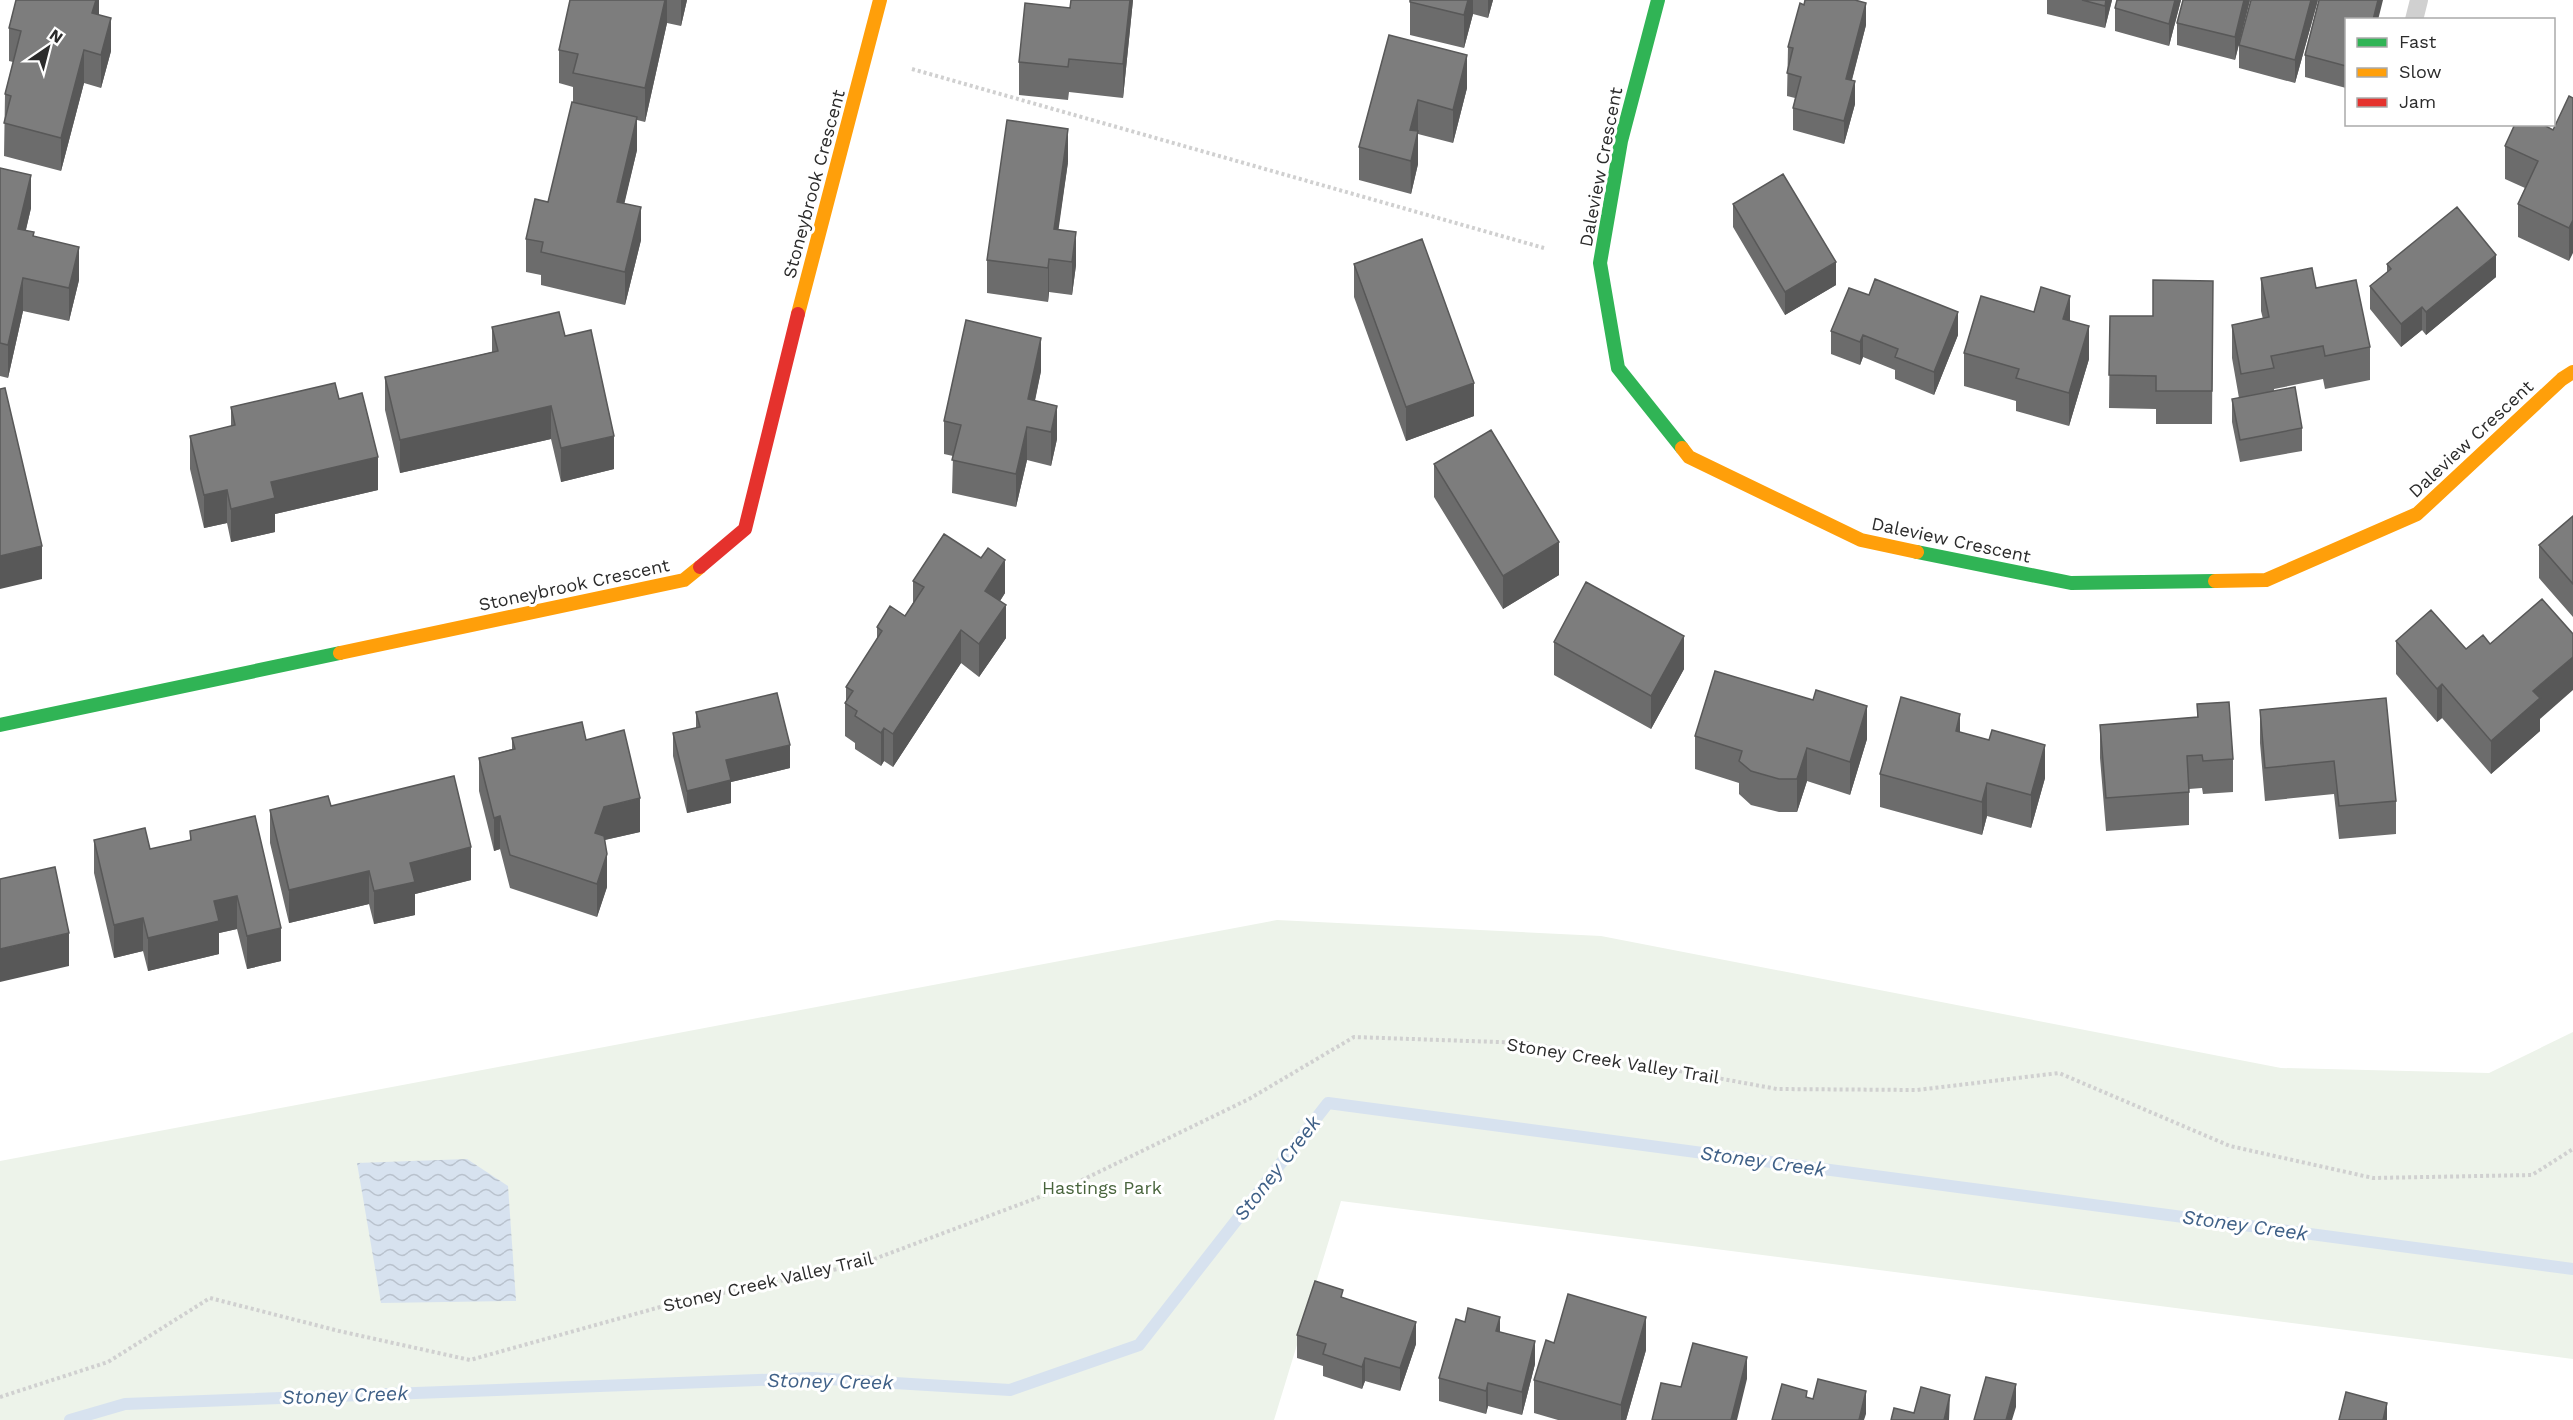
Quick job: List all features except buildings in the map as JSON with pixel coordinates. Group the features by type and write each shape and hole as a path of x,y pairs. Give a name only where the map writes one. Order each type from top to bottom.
{"street":[{"name":"Stoneybrook Crescent","path":"0,725 684,580 746,529 765,442 880,0"},
{"name":"Daleview Crescent","path":"1658,0 1621,141 1600,263 1617,368 1689,457 1860,540 2071,583 2266,580 2417,514 2562,379 2573,372"}],"lane":[{"path":"2414,18 2419,0"}],"path":[{"path":"912,69 1544,248"},
{"name":"Stoney Creek Valley Trail","path":"0,1397 108,1362 210,1298 470,1360 671,1304 861,1264 1074,1184 1248,1099 1354,1037 1527,1043 1777,1089 1917,1090 2059,1073 2230,1146 2373,1178 2532,1175 2573,1149"}],"green space":[{"name":"Hastings Park","path":"1277,920 1601,936 2281,1068 2489,1073 2573,1032 2573,1359 1341,1201 1274,1420 0,1420 0,1161"}],"water":[{"path":"467,1159 508,1186 516,1301 381,1303 357,1163"}],"waterway":[{"name":"Stoney Creek","path":"70,1420 125,1404 812,1378 1010,1390 1139,1345 1328,1103 2573,1269"}],"traffic: fast":[{"path":"1658,0 1621,141 1600,263 1618,368 1682,448"},
{"path":"1917,552 2071,583 2215,581"},
{"path":"0,725 340,653"}],"traffic: slow":[{"path":"798,314 880,0"},
{"path":"2215,581 2266,580 2417,514 2562,379 2573,372"},
{"path":"1682,448 1689,457 1861,540 1917,552"},
{"path":"340,653 684,580 700,567"}],"traffic: jam":[{"path":"700,567 745,529 798,314"}]}
